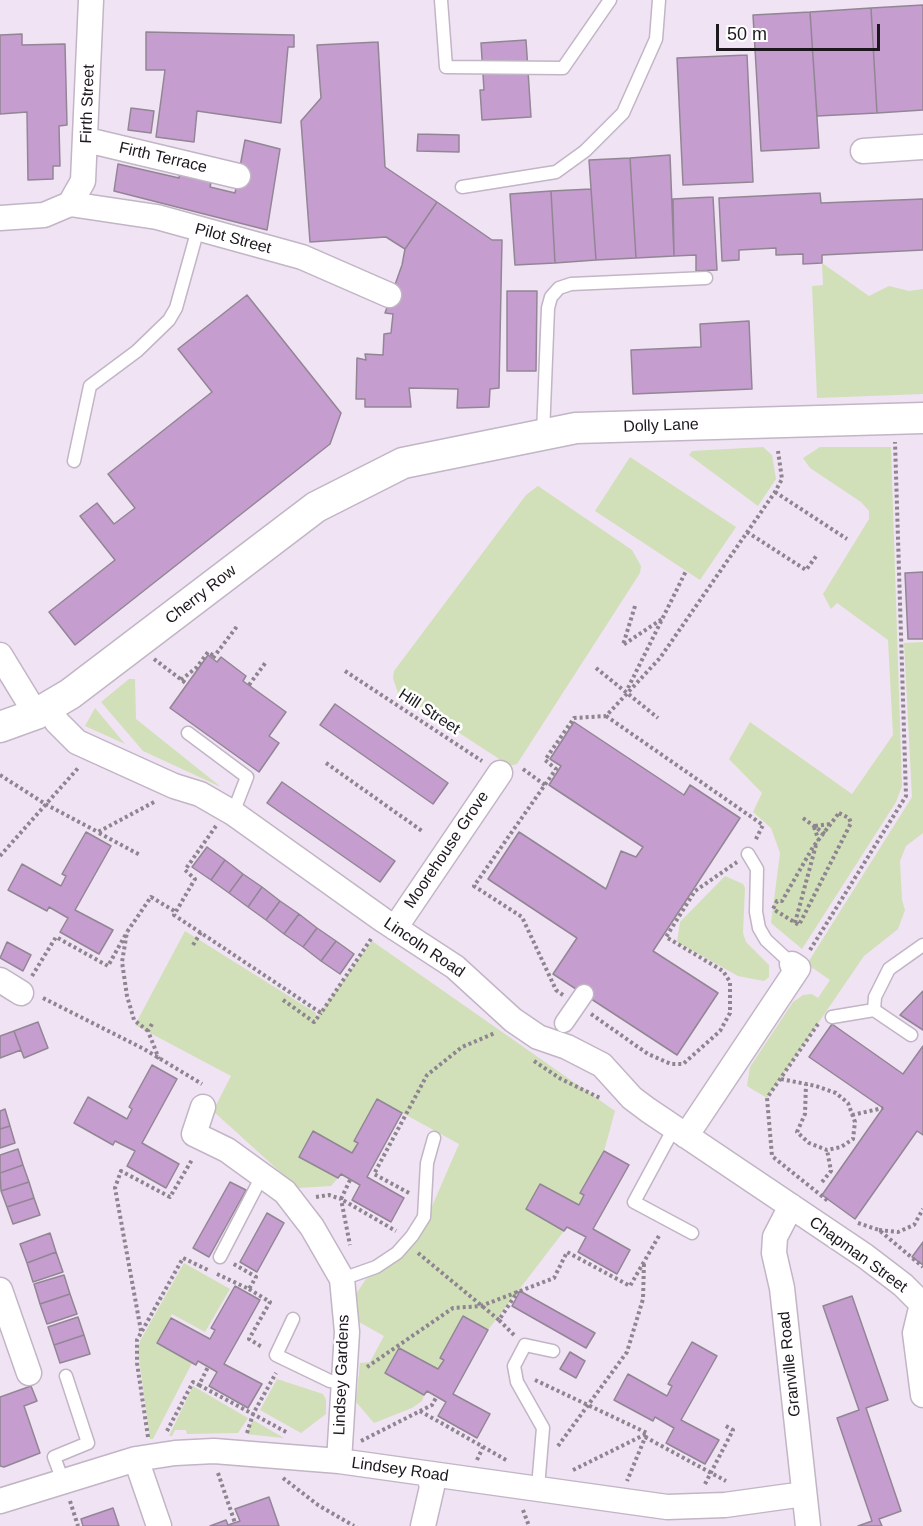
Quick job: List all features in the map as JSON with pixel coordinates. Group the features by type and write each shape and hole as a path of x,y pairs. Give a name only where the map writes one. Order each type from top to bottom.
{"street":[{"name":"Firth Street","path":"70,204 83,182 87,140 91,0"},
{"name":"Firth Terrace","path":"87,140 238,176"},
{"path":"863,151 923,147"},
{"path":"0,218 44,215 70,204"},
{"name":"Pilot Street","path":"70,204 157,217 302,257 389,295"},
{"name":"Dolly Lane","path":"403,463 576,428 923,418"},
{"name":"Cherry Row","path":"0,727 42,711 106,669 315,507 403,463"},
{"name":"Lincoln Road","path":"0,654 42,711 77,742 174,786 200,794 226,818 385,930 455,968 513,1020 538,1037 567,1047 602,1065 632,1098 791,1206"},
{"name":"Moorehouse Grove","path":"385,930 512,771"},
{"path":"680,1132 798,964"},
{"path":"564,1023 581,999"},
{"path":"204,1096 194,1134 204,1138"},
{"name":"Lindsey Gardens","path":"204,1138 227,1150 285,1192 325,1246 342,1279 347,1332 346,1383 340,1457"},
{"name":"Chapman Street","path":"791,1206 903,1285 922,1305"},
{"name":"Granville Road","path":"791,1206 775,1237 774,1253 782,1288 808,1526"},
{"path":"0,1290 29,1373"},
{"path":"922,1305 915,1333 923,1395"},
{"path":"142,1451 159,1526"},
{"name":"Lindsey Road","path":"0,1501 63,1481 142,1451 214,1451 340,1457 429,1475 538,1479 619,1499 667,1507 695,1507 804,1494"},
{"path":"423,1526 432,1487 429,1475"}],"lane":[{"path":"441,0 446,68 563,68 610,0"},
{"path":"462,187 556,172 585,151 623,113 657,39 659,0"},
{"path":"74,461 90,386 137,351 170,320 176,308 198,229"},
{"path":"543,435 548,308 551,297 559,288 571,284 706,278"},
{"path":"188,733 247,777 226,818"},
{"path":"748,854 757,869 756,912 759,928 766,940 798,964"},
{"path":"874,1010 875,997 889,969 923,945"},
{"path":"832,1017 874,1010 911,1035"},
{"path":"680,1132 634,1202 692,1233"},
{"path":"342,1279 376,1267 397,1253 424,1217 427,1163 434,1138"},
{"path":"220,1257 262,1176"},
{"path":"293,1319 280,1357 330,1381 346,1383"},
{"path":"538,1479 543,1428 517,1382 515,1370 525,1345 553,1351"},
{"path":"63,1481 54,1457 88,1443 66,1376"}],"path":[{"path":"798,964 906,796 895,441"},
{"path":"606,716 660,658 775,492 782,479 778,451"},
{"path":"775,492 847,539"},
{"path":"747,532 806,570 817,555"},
{"path":"626,692 687,571"},
{"path":"635,606 623,645 663,618"},
{"path":"181,680 197,667 208,652 214,657 238,625"},
{"path":"140,642 157,662 187,684"},
{"path":"249,685 266,662"},
{"path":"596,668 658,718"},
{"name":"Hill Street","path":"345,671 512,771 545,785"},
{"path":"723,873 695,891 666,937 723,971 730,982 730,1013 720,1031 683,1064 671,1065 648,1054 581,999 555,990 522,917 474,886 556,769 545,760 574,718 606,716 763,825"},
{"path":"0,856 82,763"},
{"path":"326,763 422,831"},
{"path":"0,775 47,805 140,855"},
{"path":"98,832 162,798"},
{"path":"839,813 852,820 799,925 773,909 777,901 782,902 830,824 839,813"},
{"path":"226,818 185,870 195,879 174,915 321,1013"},
{"path":"803,818 825,834"},
{"path":"814,826 830,824"},
{"path":"795,923 818,843 814,826"},
{"path":"7,988 56,937 108,966 150,897 176,912"},
{"path":"283,1000 314,1022 385,930"},
{"path":"128,932 122,962 127,996 134,1020 148,1032 159,1059"},
{"path":"193,945 201,932"},
{"path":"45,999 159,1059 204,1096"},
{"path":"832,1017 820,1022 767,1098 772,1156 837,1208"},
{"path":"148,1032 152,1024"},
{"path":"426,1202 374,1174 427,1075 462,1047 492,1036 499,1030 497,1027"},
{"path":"780,1079 806,1084 836,1093 848,1103 855,1122 853,1138 841,1147 827,1150 809,1143 797,1132 805,1114 806,1084"},
{"path":"852,1115 883,1108"},
{"path":"141,1331 115,1188 121,1171 170,1197 204,1138"},
{"path":"822,1182 831,1171 827,1150"},
{"path":"350,1180 340,1199 408,1241 525,1345"},
{"path":"853,1221 879,1230 898,1232 914,1225 923,1209"},
{"path":"346,1383 453,1308 481,1306 554,1278 567,1252 630,1286 668,1220"},
{"path":"846,1244 870,1236 879,1230"},
{"path":"879,1230 923,1267"},
{"path":"220,1257 256,1276 249,1289"},
{"path":"142,1451 137,1340 183,1258 249,1289 270,1302 249,1340 280,1357 253,1414 246,1438"},
{"path":"538,1479 627,1352 644,1299 644,1262"},
{"path":"499,1320 518,1291"},
{"path":"199,1385 208,1366"},
{"path":"515,1370 646,1435 760,1500"},
{"path":"162,1441 193,1382 295,1437"},
{"path":"340,1457 432,1405 437,1396"},
{"path":"420,1411 538,1479"},
{"path":"711,1473 733,1430 724,1425"},
{"path":"538,1479 646,1435"},
{"path":"619,1499 646,1435"},
{"path":"216,1467 235,1523"},
{"path":"278,1472 286,1483 354,1526"}],"green space":[{"path":"822,263 869,296 889,286 909,291 923,289 923,394 817,398 812,286 823,285"},
{"path":"763,447 772,455 776,479 758,506 689,455 692,451"},
{"path":"820,447 891,447 902,786 896,802 802,949 771,923 780,853 771,828 753,812 762,793 729,759 750,722 852,794 893,735 888,640 837,603 831,609 823,594 869,519 869,511 861,502 810,468 803,458"},
{"path":"630,457 736,527 700,580 595,511"},
{"path":"538,486 632,550 641,566 640,573 517,764 510,766 398,693 393,678 394,671 526,495"},
{"path":"923,642 923,833 906,846 900,861 902,900 905,910 898,929 864,956 767,1098 747,1086 750,1067 793,1002 803,995 812,994 818,998 830,980 807,964 912,797 904,643"},
{"path":"129,679 135,679 136,719 221,787 143,751 101,702"},
{"path":"95,708 125,744 85,726"},
{"path":"725,876 743,884 745,888 743,933 746,942 769,965 769,977 764,981 738,976 677,942 680,922"},
{"path":"185,931 316,1013 315,1020 372,941 615,1111 604,1151 579,1205 540,1184 526,1209 564,1231 488,1330 463,1316 438,1369 399,1348 385,1373 424,1395 422,1401 412,1408 374,1423 356,1402 360,1363 370,1362 384,1336 359,1322 356,1294 366,1279 394,1263 408,1250 423,1227 459,1144 377,1099 352,1153 314,1132 299,1157 338,1178 331,1186 298,1188 213,1111 231,1076 135,1025"},
{"path":"184,1263 230,1289 205,1332 172,1314 157,1344 192,1363 153,1439 150,1439 138,1351 140,1341"},
{"path":"277,1379 323,1394 326,1400 326,1414 301,1433 260,1410"},
{"path":"193,1386 248,1418 238,1433 187,1434 186,1430 175,1430 172,1436 169,1436"},
{"path":"253,1420 284,1438 246,1434"}],"building":[{"path":"923,5 923,110 877,113 871,8"},
{"path":"871,8 877,113 817,116 810,12"},
{"path":"810,12 819,148 761,151 753,15"},
{"path":"146,32 294,35 294,47 288,47 281,123 197,111 194,142 156,137 165,70 146,70"},
{"path":"22,34 22,45 65,44 67,125 59,126 60,166 53,166 53,179 28,180 27,112 0,114 0,35"},
{"path":"526,40 531,117 482,120 480,90 484,90 481,43"},
{"path":"378,42 385,167 437,202 405,249 386,237 310,242 301,121 321,98 317,45"},
{"path":"747,55 753,182 683,185 677,58"},
{"path":"131,108 154,111 151,133 128,130"},
{"path":"418,134 459,135 459,152 417,151"},
{"path":"245,140 280,149 267,230 114,191 118,164 179,178 180,170 212,178 210,187 235,193"},
{"path":"670,155 674,256 636,258 630,158"},
{"path":"630,158 636,258 596,260 589,160"},
{"path":"591,189 596,260 555,263 551,191"},
{"path":"551,191 555,263 515,265 510,194"},
{"path":"820,193 821,203 923,199 923,250 822,255 822,263 803,264 803,254 776,255 776,248 739,250 739,260 722,261 719,198"},
{"path":"713,197 717,270 696,271 696,255 674,256 673,199"},
{"path":"437,202 492,240 502,240 499,388 490,389 489,407 457,408 458,389 409,388 411,407 365,407 365,399 356,399 357,358 366,360 365,354 383,355 384,334 391,333 393,314 385,313 402,265 405,249"},
{"path":"507,291 537,291 536,371 507,371"},
{"path":"247,295 341,413 330,444 75,645 49,612 115,560 80,516 97,503 114,524 135,508 108,474 212,392 178,349"},
{"path":"749,321 752,389 633,394 631,350 701,347 700,324"},
{"path":"923,572 923,639 908,639 905,573"},
{"path":"208,655 217,662 221,657 246,676 243,681 286,712 269,736 279,743 259,772 170,708"},
{"path":"335,704 448,783 433,804 320,725"},
{"path":"574,722 684,795 690,785 740,818 653,951 718,993 677,1055 553,974 577,938 488,879 519,832 606,889 621,851 636,857 643,847 549,785 561,766 550,759"},
{"path":"282,782 395,861 380,882 267,803"},
{"path":"86,832 111,846 75,910 113,930 99,954 60,932 68,918 49,907 47,911 8,890 22,864 61,886 66,876 62,874"},
{"path":"207,847 225,860 211,880 192,867"},
{"path":"225,860 243,874 229,893 211,880"},
{"path":"243,874 262,887 248,907 229,893"},
{"path":"262,887 280,901 266,920 248,907"},
{"path":"280,901 299,914 284,934 266,920"},
{"path":"299,914 317,928 303,947 284,934"},
{"path":"317,928 336,941 321,961 303,947"},
{"path":"336,941 354,954 340,974 321,961"},
{"path":"7,942 31,955 23,971 0,958"},
{"path":"923,991 923,1030 900,1015"},
{"path":"38,1022 48,1048 24,1058 14,1031"},
{"path":"832,1024 903,1074 923,1046 923,1135 917,1131 855,1219 822,1195 883,1108 809,1057"},
{"path":"14,1031 21,1050 0,1058 0,1036"},
{"path":"152,1065 177,1079 142,1143 179,1164 166,1188 127,1166 135,1151 115,1141 113,1145 74,1123 88,1097 127,1119 132,1109 129,1107"},
{"path":"377,1099 402,1113 367,1177 404,1198 391,1222 352,1200 360,1185 341,1174 338,1178 299,1157 313,1131 352,1153 358,1143 354,1141"},
{"path":"5,1109 10,1126 0,1129 0,1111"},
{"path":"10,1126 15,1143 0,1148 0,1129"},
{"path":"18,1149 23,1165 0,1173 0,1155"},
{"path":"604,1151 629,1165 593,1229 630,1250 617,1274 578,1252 586,1237 567,1227 564,1231 526,1209 540,1184 579,1205 584,1195 580,1193"},
{"path":"23,1165 29,1182 1,1191 0,1173"},
{"path":"29,1182 34,1198 7,1207 1,1191"},
{"path":"230,1182 246,1190 209,1257 193,1248"},
{"path":"34,1198 40,1215 13,1224 7,1207"},
{"path":"267,1213 284,1223 257,1272 240,1262"},
{"path":"50,1233 56,1252 27,1263 20,1244"},
{"path":"923,1242 923,1265 912,1257"},
{"path":"56,1252 63,1272 33,1282 27,1263"},
{"path":"64,1275 70,1294 40,1304 34,1284"},
{"path":"235,1286 260,1300 224,1364 262,1384 248,1408 209,1386 217,1372 198,1361 196,1365 157,1343 171,1318 210,1339 215,1330 211,1328"},
{"path":"520,1291 595,1333 586,1348 512,1306"},
{"path":"70,1294 77,1314 47,1324 40,1304"},
{"path":"852,1296 888,1400 866,1408 901,1511 879,1519 882,1526 858,1526 872,1521 837,1418 859,1410 823,1306"},
{"path":"463,1316 488,1330 453,1394 490,1414 477,1438 438,1416 446,1402 427,1391 424,1395 385,1373 399,1348 438,1369 444,1360 440,1358"},
{"path":"78,1317 84,1335 54,1345 48,1327"},
{"path":"84,1335 90,1354 60,1363 54,1345"},
{"path":"692,1342 717,1356 681,1420 719,1440 705,1464 666,1443 674,1428 655,1417 653,1421 614,1400 628,1374 667,1396 672,1386 668,1384"},
{"path":"570,1352 585,1361 576,1378 560,1369"},
{"path":"31,1386 37,1401 24,1406 40,1453 4,1467 0,1466 0,1397"},
{"path":"269,1497 279,1526 210,1526 226,1520 228,1525 240,1521 235,1509"},
{"path":"113,1508 119,1526 83,1526 81,1519"}]}
